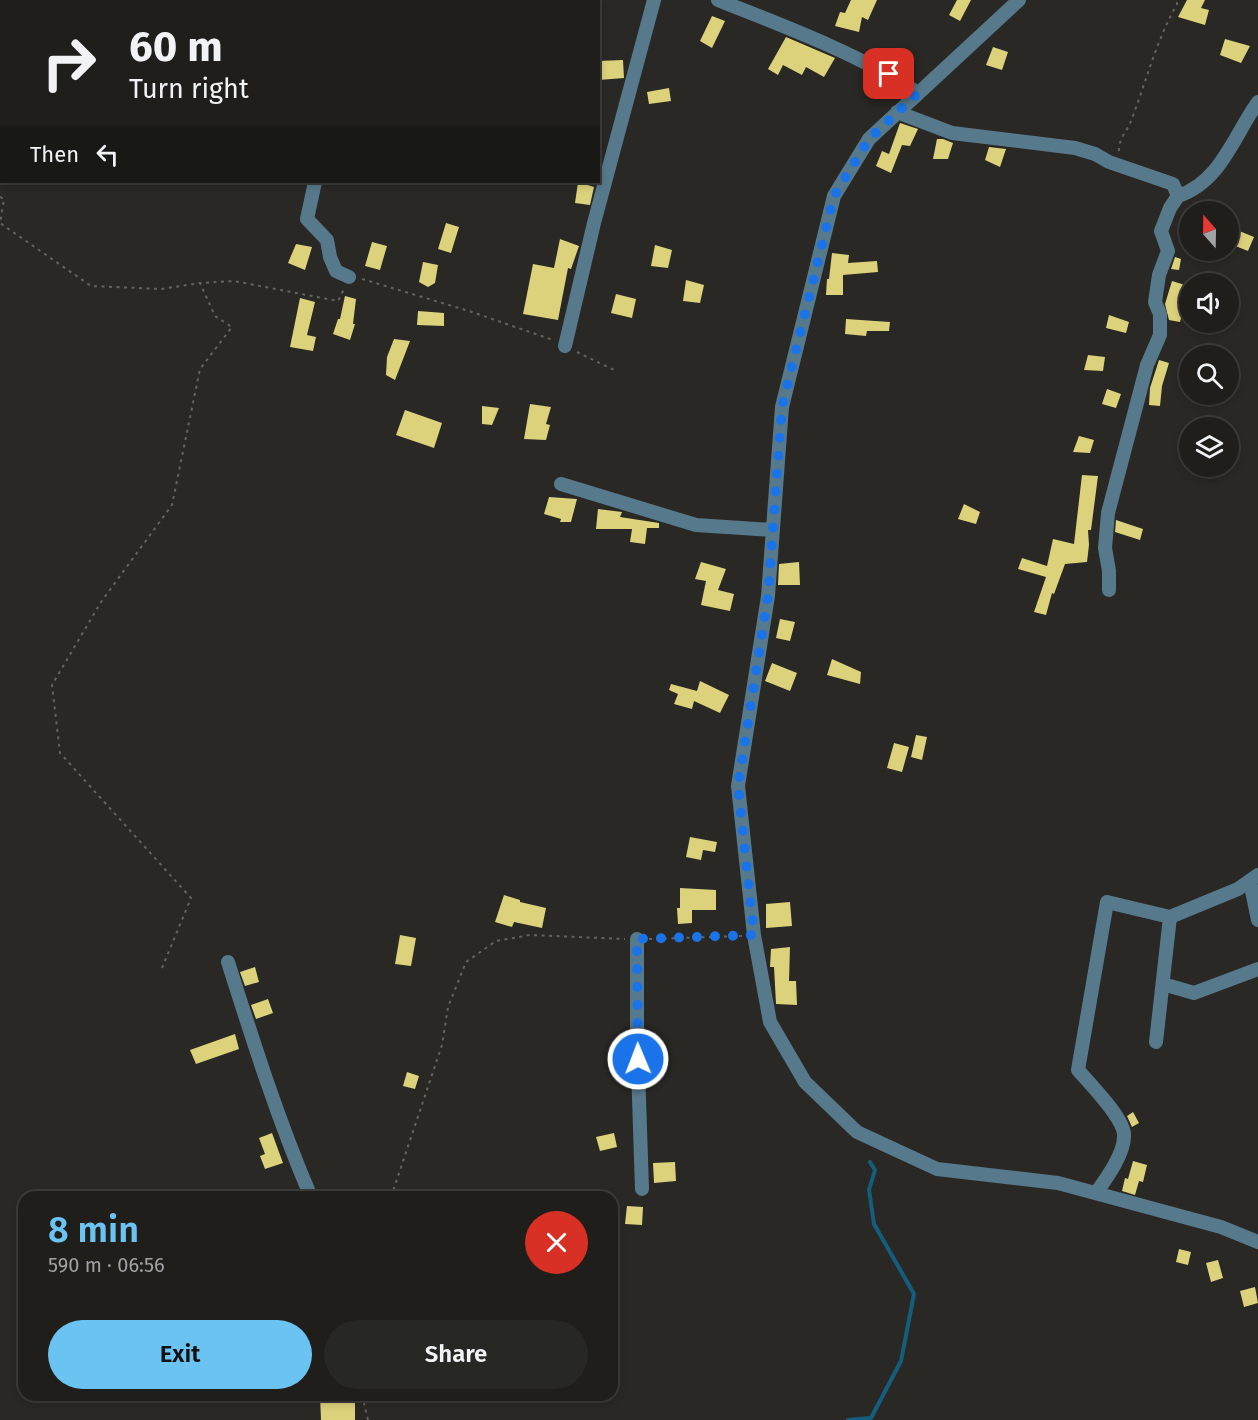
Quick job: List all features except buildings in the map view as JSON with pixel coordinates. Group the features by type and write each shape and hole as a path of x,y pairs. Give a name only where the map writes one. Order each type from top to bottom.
{"street":[{"path":"565,346 594,223 654,0"},
{"path":"718,0 787,27 889,74 918,93"},
{"path":"1019,0 869,139 834,196 782,407 768,596 738,786 754,935 770,1022 805,1082 857,1132 937,1169 1058,1183 1221,1227 1258,1242"},
{"path":"1109,590 1109,571 1105,548 1108,513 1146,365 1160,335 1160,314 1155,302 1159,275 1168,251 1161,231 1170,208 1178,196 1194,191 1224,160 1258,102"},
{"path":"897,112 952,133 1075,148 1173,184 1178,196"},
{"path":"315,183 308,219 327,240 330,257 336,271 349,277"},
{"path":"561,484 696,525 773,531"},
{"path":"1096,1193 1117,1161 1124,1134 1115,1114 1078,1070 1107,902 1170,917 1238,889 1254,878 1258,920"},
{"path":"1156,1042 1170,917"},
{"path":"637,939 642,1190"},
{"path":"228,962 291,1151 308,1191"},
{"path":"1163,984 1194,993 1258,969"}],"path":[{"path":"1119,166 1119,145 1130,125 1152,64 1156,45 1176,0"},
{"path":"0,197 4,199 0,224 91,286 161,289 234,281 338,301 350,275 546,337 614,370"},
{"path":"162,968 191,898 60,753 52,685 101,602 171,505 200,369 232,327 215,316 200,283"},
{"path":"393,1191 442,1045 448,1007 466,962 496,941 530,935 637,939 754,935"},
{"path":"363,1401 368,1420"}],"waterway":[{"path":"848,1420 871,1418 901,1361 914,1294 874,1224 869,1190 875,1170 870,1162"}],"route":[{"path":"638,1059 637,939 694,939 754,935 738,786 768,596 782,407 834,196 869,139 918,93 889,74"}]}
